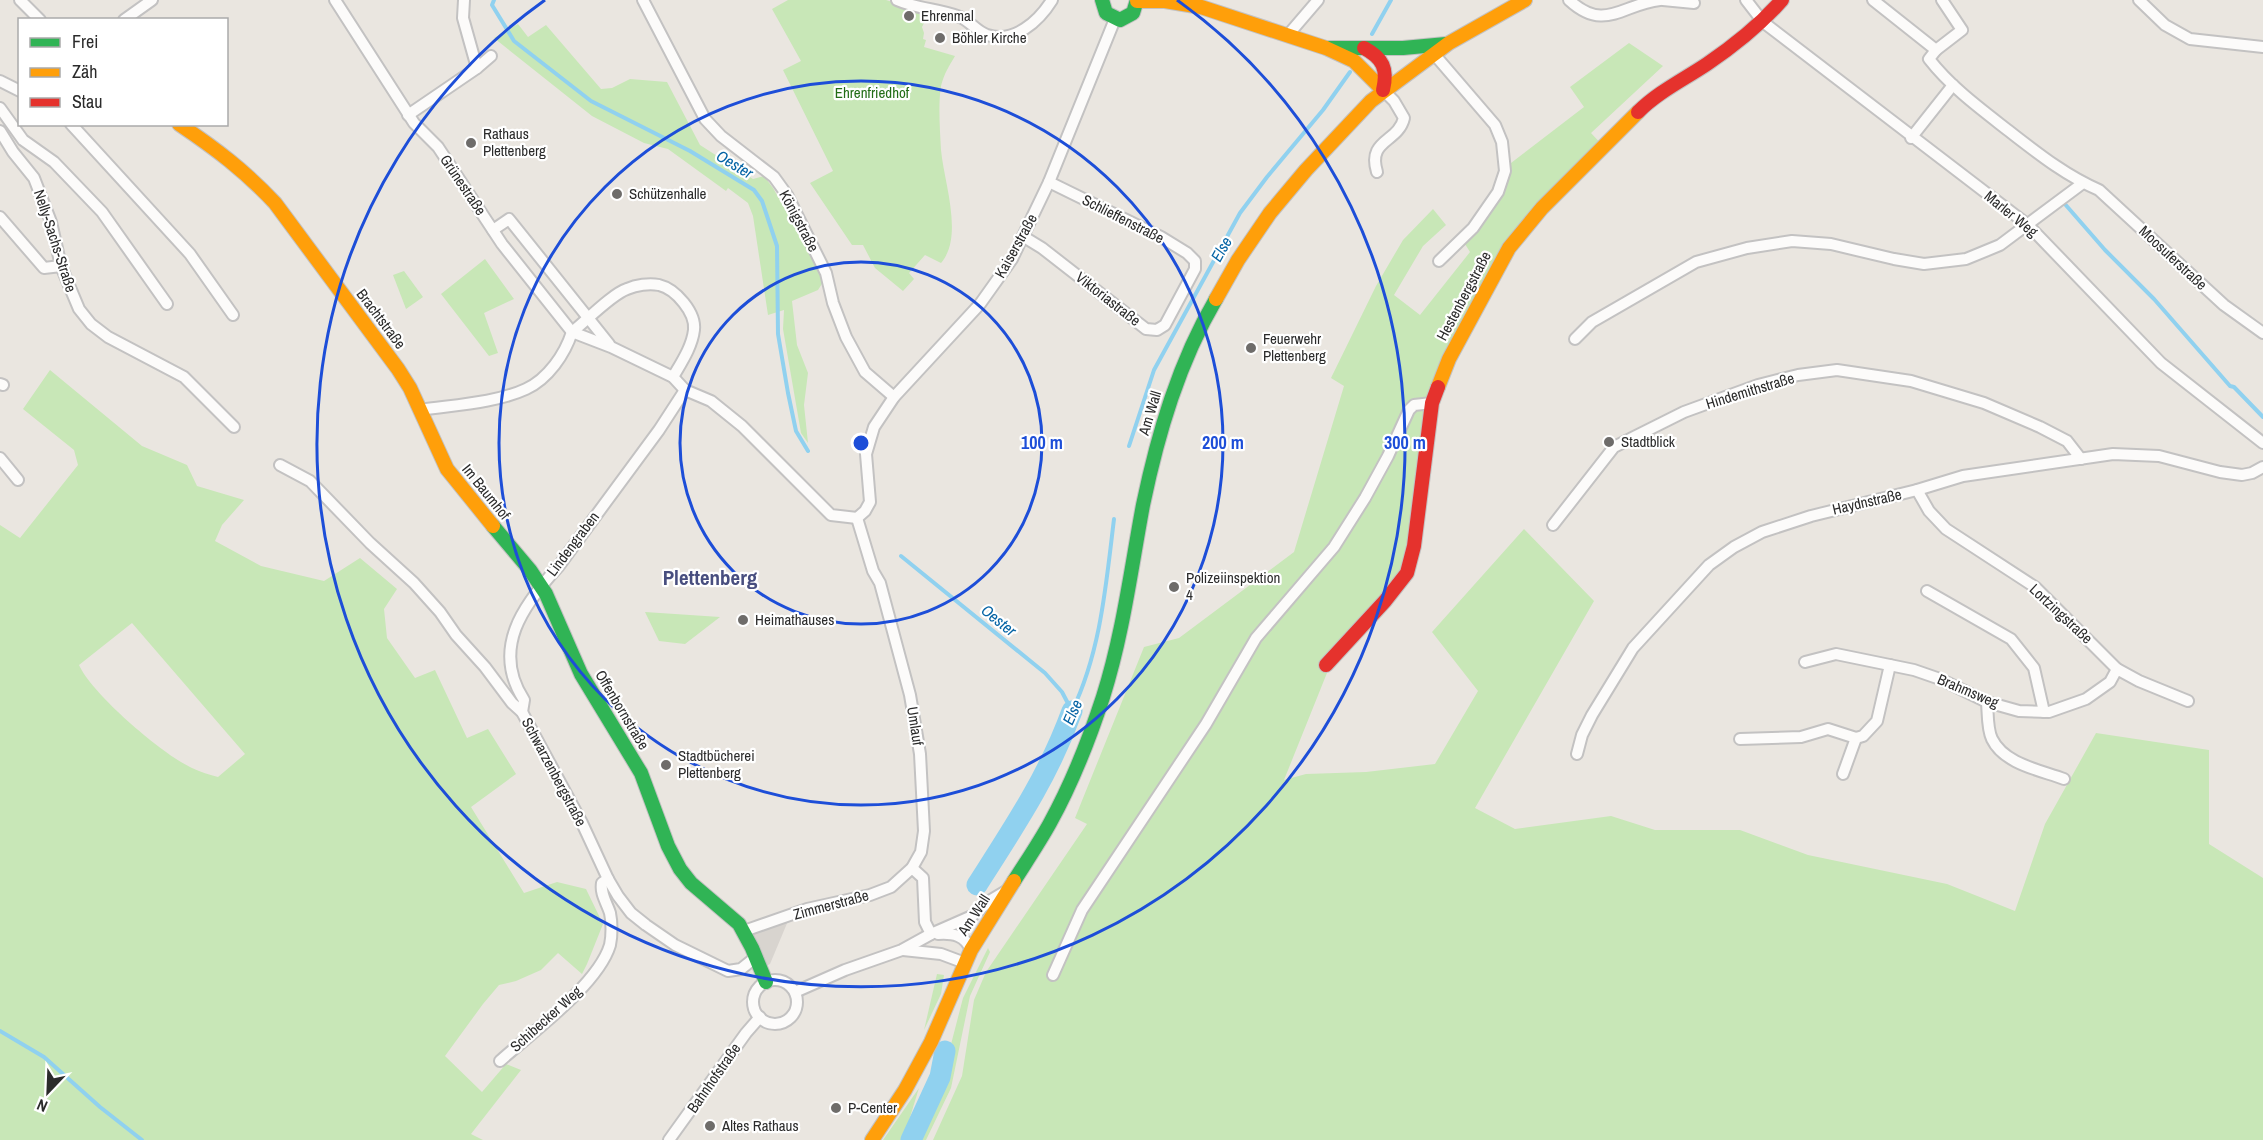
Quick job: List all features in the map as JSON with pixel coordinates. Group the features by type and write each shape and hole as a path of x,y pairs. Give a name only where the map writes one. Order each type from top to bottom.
{"street":[{"path":"20,0 38,18"},
{"path":"127,18 152,0"},
{"name":"Grünestraße","path":"335,0 408,116 438,147 493,230 572,332"},
{"path":"464,0 463,18 477,68"},
{"name":"Königstraße","path":"643,0 705,120 721,136 774,177 787,195 826,273 833,303 846,337 865,372 894,397"},
{"path":"897,0 962,18 972,27 987,35 1004,37 1026,28 1041,15 1052,0"},
{"path":"1102,0 1105,12 1115,19 1131,16 1136,9 1137,1 1187,4 1326,48 1353,62 1394,101 1404,118 1399,128 1376,152 1374,161 1377,172"},
{"path":"1288,35 1318,0"},
{"name":"Am Wall","path":"931,934 950,933 960,936 965,939 971,950 1050,823 1080,759 1103,696 1121,626 1156,450 1184,360 1200,326 1238,260 1270,213 1356,116 1383,90 1449,44 1525,0"},
{"path":"1569,0 1585,12 1604,17 1662,0 1694,3"},
{"name":"Marler Weg","path":"1746,0 1763,22 1911,138 2028,225 2161,363 2263,443"},
{"name":"Hestenbergstraße","path":"1326,665 1385,601 1407,573 1414,546 1432,403 1449,359 1509,248 1542,208 1642,108 1668,87 1707,64 1763,22 1782,0"},
{"path":"1873,0 1936,50 1962,30 1942,0"},
{"path":"2139,0 2164,25 2190,39 2263,47"},
{"name":"Kaiserstraße","path":"857,518 866,511 870,502 866,454 868,442 882,411 980,304 1012,259 1049,182 1115,19"},
{"path":"1326,48 1415,47 1449,44"},
{"path":"1363,47 1378,56 1386,66 1387,77 1383,90"},
{"name":"Moosuferstraße","path":"1936,50 1929,59 1953,85 2045,159 2083,183 2099,190 2224,305 2263,333"},
{"path":"1434,54 1495,125 1502,142 1506,171 1498,192 1473,228 1439,261"},
{"path":"408,116 491,56"},
{"path":"0,81 18,90"},
{"path":"1911,138 1953,85"},
{"path":"0,108 23,140 54,162 102,212 167,304"},
{"path":"73,126 190,254 233,315"},
{"name":"Brachtstraße","path":"182,126 229,158 275,203 398,369 420,410"},
{"name":"Nelly-Sachs-Straße","path":"0,131 34,178 51,222 61,266 75,302 91,324 108,337 184,377 234,427"},
{"name":"Schlieffenstraße","path":"1049,182 1161,237 1187,253 1195,261"},
{"path":"1575,339 1592,322 1696,262 1747,248 1791,241 1831,244 1924,264 1966,258 2000,245 2083,183"},
{"path":"0,217 44,268 61,266"},
{"path":"493,230 509,219 587,320 611,347"},
{"name":"Viktoriastraße","path":"1024,237 1146,329 1156,330 1165,325 1195,269 1195,261"},
{"path":"420,410 481,401 528,388 537,382 566,351 572,332 624,290 632,287 661,285 674,293 687,307 693,321 694,331 688,349 673,377"},
{"path":"572,332 611,347 673,377 685,390 711,401 742,426 831,515 857,518"},
{"name":"Hindemithstraße","path":"1553,525 1614,447 1684,412 1758,385 1837,370 1911,381 1984,403 2067,441 2080,459"},
{"name":"Lindengraben","path":"522,712 524,700 516,687 512,674 510,650 512,636 520,616 659,430 685,390"},
{"path":"1053,975 1082,910 1206,724 1256,638 1334,547 1371,487 1409,410 1414,405 1432,403"},
{"name":"Im Baumhof","path":"420,410 453,479 542,585"},
{"name":"Haydnstraße","path":"1577,754 1582,735 1592,715 1633,648 1709,565 1734,547 1762,532 1810,516 1917,490 1963,476 2113,454 2159,456 2242,476 2263,467"},
{"path":"0,458 18,480"},
{"name":"Schwarzenbergstraße","path":"280,465 310,481 370,543 414,583 485,667 512,703 522,712 582,823 608,879 631,913 645,925 693,955 728,971 734,972 741,969 756,957"},
{"name":"Lortzingstraße","path":"1917,490 1929,511 1946,529 2035,587 2117,669 2139,681 2188,701"},
{"name":"Umlauf","path":"857,518 873,571 880,583 910,695 921,765 924,831 921,852 912,868"},
{"name":"Offenbornstraße","path":"542,585 590,690 623,740 640,772 668,845 682,874 733,918 744,931 766,982"},
{"path":"1927,591 2011,639 2034,668 2044,712"},
{"name":"Brahmsweg","path":"1805,662 1836,654 1914,670 1940,679 1987,702 2019,711 2044,712 2086,699 2110,682 2117,669"},
{"path":"1740,740 1802,737 1827,729 1856,738 1863,736 1877,721 1890,665"},
{"path":"1987,702 1990,738 2001,753 2064,779"},
{"path":"1843,774 1856,738"},
{"path":"912,868 922,878 925,922 931,934"},
{"name":"Zimmerstraße","path":"744,931 807,909 881,891 899,882 912,868"},
{"name":"Schibecker Weg","path":"500,1061 581,989 600,964 610,945 610,916 601,888 602,883 608,879"},
{"name":"Am Wall","path":"795,992 845,970 902,950 972,916 1011,888"},
{"name":"Am Wall","path":"902,950 941,954 965,963"},
{"path":"872,1140 905,1090 931,1042 971,950"},
{"path":"781,980 789,984 795,992 798,1000 797,1008 788,1020 773,1024 760,1017 754,1009 754,997 758,988 766,982 781,980"},
{"name":"Bahnhofstraße","path":"669,1140 760,1017"}],"green space":[{"name":"Ehrenfriedhof","path":"788,0 886,0 929,13 922,27 923,39 926,40 924,47 955,56 942,82 939,109 941,150 951,209 951,239 948,252 941,263 925,255 909,273 914,279 903,291 875,268 863,245 852,245 810,183 833,171 783,70 801,61 772,9"},
{"path":"518,24 528,37 546,25 601,89 612,88 630,79 667,82 700,145 753,179 764,176 773,188 825,279 818,290 792,301 797,345 808,373 804,405 808,443 801,433 783,329 784,310 768,315 753,216 748,203 728,188 726,191 668,149 644,143 592,116 494,38"},
{"path":"1629,43 1663,66 1591,133 1605,148 1509,248 1432,403 1407,573 1335,653 1284,780 1306,774 1366,772 1435,764 1478,691 1432,632 1524,529 1594,601 1475,808 1515,829 1611,816 1655,830 1740,830 1808,855 1947,884 2015,911 2045,824 2096,733 2209,750 2209,844 2263,878 2263,1140 933,1140 962,1076 974,1000 986,972 1087,824 1075,818 1144,647 1179,638 1294,552 1344,386 1331,378 1376,286 1403,240 1433,209 1446,225 1423,246 1394,295 1420,315 1470,252 1465,244 1501,195 1507,184 1511,163 1584,107 1570,87"},
{"path":"485,259 514,299 484,313 498,353 489,356 441,294"},
{"path":"404,271 423,297 406,309 393,275"},
{"path":"50,370 142,446 187,465 197,486 244,500 222,525 215,541 261,566 324,581 360,558 397,589 384,609 387,638 415,678 435,670 467,738 488,729 516,774 471,807 524,893 557,882 586,889 603,924 582,974 558,953 541,970 516,981 499,985 445,1056 482,1092 506,1064 521,1070 471,1134 483,1140 0,1140 0,525 20,538 78,465 74,450 23,409","holes":["132,623 245,754 218,777 192,768 146,737 129,722 98,691 79,665"]},
{"path":"645,612 720,617 685,644 659,641"},
{"path":"988,948 990,952 970,996 951,1088 926,1140 921,1140 934,1110 963,998"},
{"path":"937,974 944,975 941,994 924,1030"},
{"path":"919,1088 903,1140 883,1140"}],"shaded area":[{"path":"788,921 770,964 764,967 751,934"}],"waterway":[{"name":"Oester","path":"494,0 492,5 514,41 591,101 690,151 754,190 762,201 777,246 778,334 788,393 796,431 808,451"},
{"name":"Else","path":"1372,34 1391,0"},
{"name":"Else","path":"1129,446 1154,370 1240,213 1323,110 1350,72"},
{"path":"2064,203 2105,250 2154,299 2230,386 2234,387 2263,417"},
{"name":"Else","path":"1072,711 1090,665 1096,641 1114,519"},
{"name":"Oester","path":"901,556 1045,673 1062,692 1072,711"},
{"name":"Else","path":"977,885 1041,780 1072,711"},
{"path":"0,1031 44,1057 100,1107 142,1140"},
{"name":"Else","path":"911,1140 940,1077 945,1051"}],"traffic: fast":[{"path":"1102,0 1106,13 1120,20 1133,13 1137,0"},
{"path":"1329,48 1403,48 1446,44"},
{"path":"1014,881 1058,808 1080,761 1098,713 1116,649 1143,505 1163,425 1191,348 1216,299"},
{"path":"493,526 530,570 546,594 581,674 641,773 668,846 680,869 691,883 739,924 766,982"}],"traffic: slow":[{"path":"1216,299 1238,260 1270,213 1306,170 1371,101 1449,43 1525,0"},
{"path":"1137,1 1165,1 1201,7 1326,48 1354,61 1383,90"},
{"path":"1438,387 1449,359 1509,248 1542,208 1638,112"},
{"path":"182,126 252,180 275,203 398,369 410,388 447,469 493,526"},
{"path":"872,1140 905,1090 931,1042 971,950 1014,881"}],"traffic: jam":[{"path":"1638,112 1662,92 1737,42 1782,0"},
{"path":"1364,48 1380,60 1385,76 1383,90"},
{"path":"1326,665 1385,601 1407,573 1414,546 1432,403 1438,387"}],"place":[{"name":"Ehrenmal","path":"909,16"},
{"name":"Böhler Kirche","path":"940,38"},
{"name":"Rathaus Plettenberg","path":"471,143"},
{"name":"Schützenhalle","path":"617,194"},
{"name":"Feuerwehr Plettenberg","path":"1251,348"},
{"name":"Stadtblick","path":"1609,442"},
{"name":"Polizeiinspektion 4","path":"1174,587"},
{"name":"Heimathauses","path":"743,620"},
{"name":"Stadtbücherei Plettenberg","path":"666,765"},
{"name":"P-Center","path":"836,1108"},
{"name":"Altes Rathaus","path":"710,1126"}],"district":[{"name":"Plettenberg","path":"710,578"}]}
